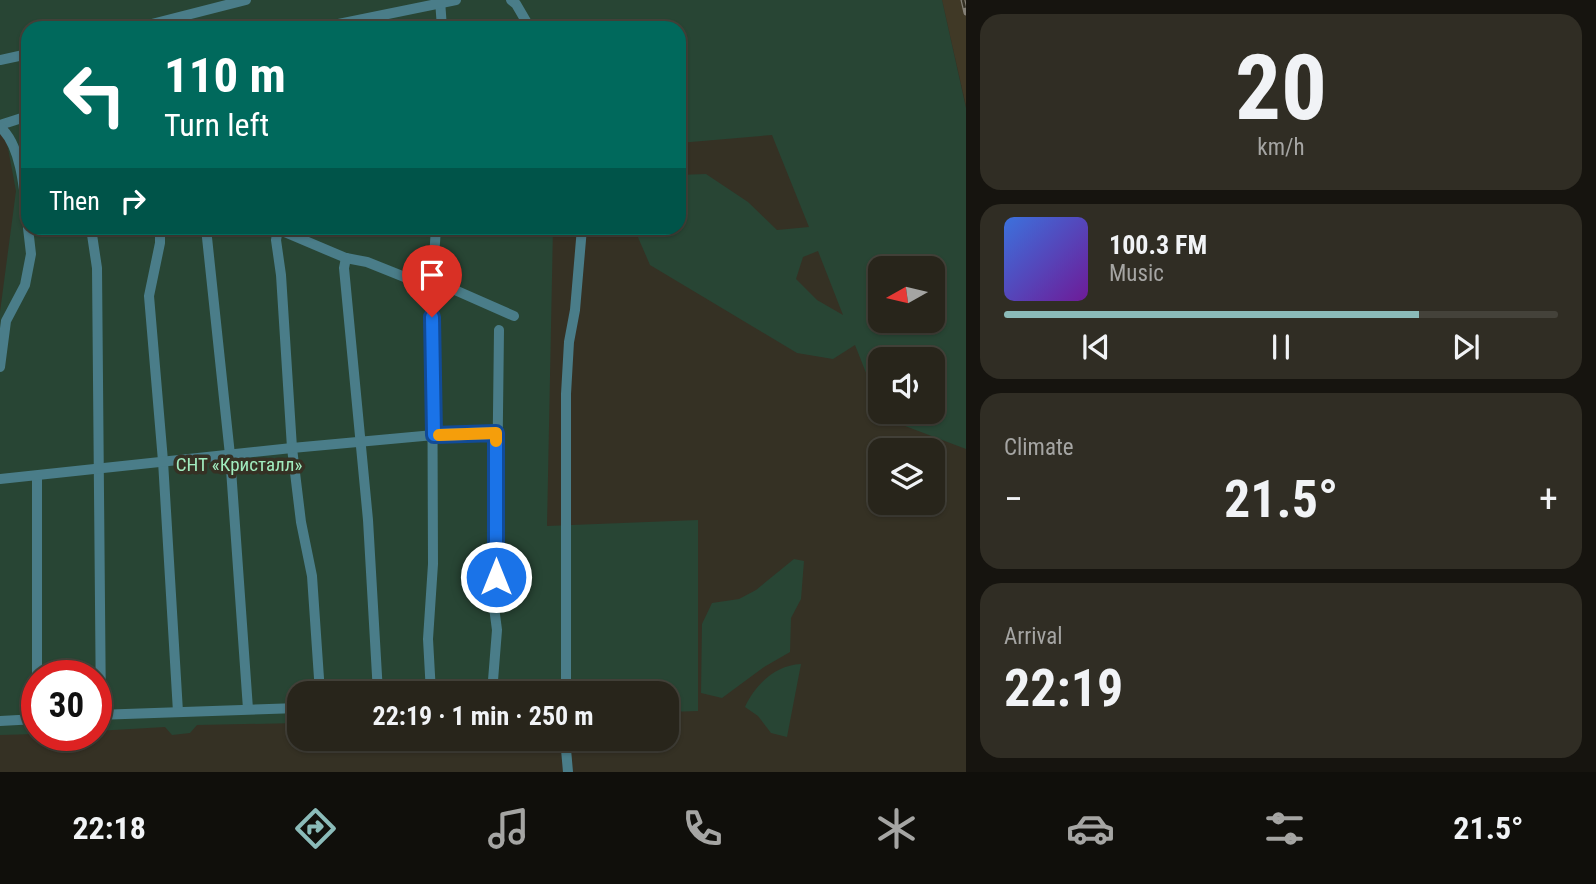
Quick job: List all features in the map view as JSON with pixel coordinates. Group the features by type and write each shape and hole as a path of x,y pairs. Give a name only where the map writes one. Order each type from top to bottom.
{"street":[{"path":"163,21 246,0"},
{"path":"352,21 456,0"},
{"path":"511,0 526,21"},
{"path":"440,2 441,21"},
{"path":"0,60 21,56"},
{"path":"21,118 0,126 10,139 21,173"},
{"path":"0,367 6,321 25,285 31,254 29,235"},
{"path":"92,235 97,268 99,660"},
{"path":"160,235 149,296 163,461 178,712"},
{"path":"207,235 230,455 248,709"},
{"path":"276,235 292,448 301,522 312,576 319,681"},
{"path":"292,235 346,258 367,262 432,288"},
{"path":"430,681 428,639 433,564 434,435 432,288 436,235"},
{"path":"566,681 566,394 581,235"},
{"path":"346,258 344,268 368,520 377,681"},
{"path":"432,288 439,283 513,316"},
{"path":"493,681 497,630 494,607 499,330"},
{"path":"0,479 292,448 434,435 496,433"},
{"path":"37,476 37,660"},
{"path":"112,715 287,708"},
{"path":"0,722 21,720"},
{"path":"566,751 568,772"}],"shaded area":[{"path":"942,0 966,0 966,106"}],"green space":[{"name":"СНТ «Кристалл»","path":"0,0 942,0 966,108 966,449 945,441 945,438 937,438 900,424 945,424 945,347 868,347 868,378 855,345 833,359 797,353 650,265 637,235 686,235 686,175 706,174 748,202 777,230 809,227 772,135 686,142 686,21 21,21 21,235 553,235 547,526 698,520 698,711 679,712 679,681 287,681 287,723 197,725 190,733 172,735 165,727 112,730 112,660 21,660 21,734 0,735 0,312 16,191 7,143 10,119 0,122","holes":["818,251 843,315 817,300 796,279 803,257"]},
{"path":"794,559 804,561 801,599 791,618 790,652 764,667 722,698 701,693 702,624 712,603 739,599 756,590"},
{"path":"801,664 787,737 771,733 758,716 745,707 754,691 774,672"}],"railway":[{"path":"963,0 966,13"}],"slow traffic":[{"path":"439,435 496,433 496,441"}],"route":[{"path":"432,317 434,435 496,433 496,577"}]}
